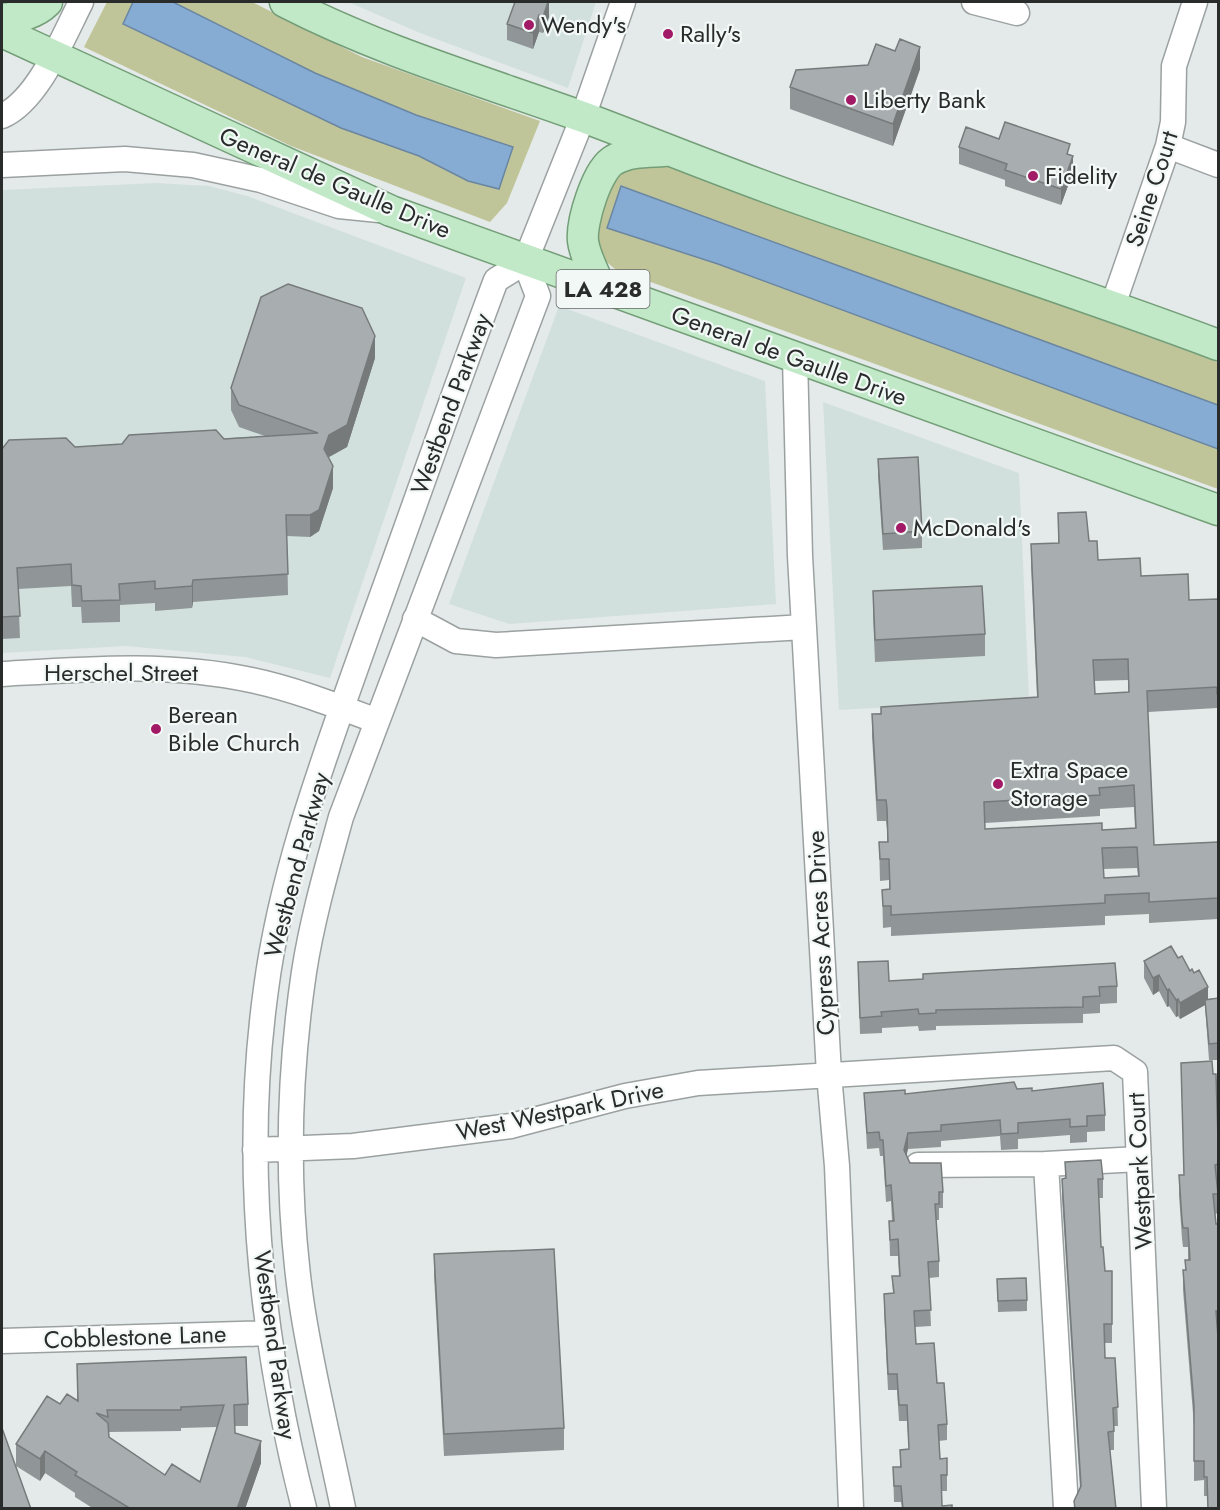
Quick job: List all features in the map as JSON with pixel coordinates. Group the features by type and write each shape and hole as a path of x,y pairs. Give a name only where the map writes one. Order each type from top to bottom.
{"main road":[{"path":"2,19 21,16 40,9 47,2"},
{"path":"285,2 393,50 583,117 805,201 1113,305 1218,345"},
{"name":"General de Gaulle Drive","path":"2,32 391,211 525,262 1218,510"},
{"path":"601,289 583,240 584,226 598,176 612,160 631,153 670,150"}],"street":[{"path":"2,116 21,103 53,57 81,2"},
{"path":"525,262 583,117 623,2"},
{"path":"974,2 1017,13"},
{"name":"Seine Court","path":"1113,305 1168,146 1173,122 1174,66 1195,2"},
{"path":"1168,146 1218,165"},
{"path":"2,165 125,159 193,165 261,180 339,206 391,211"},
{"name":"Westbend Parkway","path":"303,1509 279,1404 269,1333 261,1265 255,1150 255,1111 266,990 280,907 297,846 342,708 496,280 525,262 538,296 341,817 320,894 305,970 292,1089 293,1212 301,1299 343,1509"},
{"name":"Cypress Acres Drive","path":"795,358 804,627 829,1074 837,1166 851,1509"},
{"path":"416,620 456,640 496,645 804,627"},
{"name":"Herschel Street","path":"2,674 122,668 213,673 253,680 377,721"},
{"name":"Westpark Court","path":"829,1074 1114,1058 1135,1072 1154,1509"},
{"name":"West Westpark Drive","path":"255,1150 399,1141 511,1126 625,1095 698,1083 829,1074"},
{"path":"918,1165 1046,1164 1139,1159"},
{"path":"1046,1164 1066,1509"},
{"name":"Cobblestone Lane","path":"2,1341 269,1333"}],"shaded area":[{"path":"348,2 596,2 568,88 420,33"},
{"path":"156,183 209,186 247,196 466,278 330,678 245,657 126,646 2,653 2,190"},
{"path":"559,306 765,381 776,604 509,624 449,604"},
{"path":"823,402 1019,473 1029,699 839,710"}],"green space":[{"path":"107,2 252,2 362,57 540,121 507,203 490,222 291,146 84,47"},
{"path":"658,160 1218,362 1218,405 622,186 607,228 718,264 1218,449 1218,489 615,269 596,253 593,229 612,174"}],"water":[{"path":"133,2 173,2 315,73 416,115 513,147 499,189 468,181 419,156 341,128 123,24"},
{"path":"621,186 1218,405 1218,449 718,264 607,228"}],"building":[{"path":"515,2 548,2 543,17 539,15 533,33 507,24"},
{"path":"900,39 920,47 893,124 790,87 796,70 868,65 876,44 895,51"},
{"path":"1005,122 1070,144 1067,154 1073,156 1061,189 1005,170 1007,164 959,147 966,127 999,139"},
{"path":"288,284 362,308 375,336 347,425 329,435 324,449 333,466 319,510 310,515 286,515 288,574 193,580 192,586 155,589 155,581 119,584 120,600 82,601 81,586 72,585 71,564 17,568 20,616 2,617 2,449 9,440 66,438 75,447 122,444 129,435 216,430 224,439 318,433 239,405 231,388 261,297"},
{"name":"McDonald's","path":"918,457 922,531 883,534 878,459"},
{"path":"1086,512 1089,541 1097,541 1098,560 1140,558 1141,576 1188,574 1189,600 1218,599 1218,694 1217,687 1147,691 1154,845 1218,842 1218,898 1149,902 1149,893 1105,895 1105,903 891,915 891,906 883,906 882,890 890,889 889,859 880,859 879,842 888,842 887,808 886,800 877,800 872,714 881,714 881,707 1038,697 1031,544 1059,543 1058,513","holes":["1128,659 1129,692 1095,694 1093,660","1134,785 1136,828 1102,830 1102,823 985,829 984,802 1100,795 1099,788","1137,847 1139,876 1104,878 1102,848"]},
{"path":"982,586 985,634 875,640 873,591"},
{"path":"1171,946 1178,958 1182,956 1190,971 1192,969 1194,973 1199,970 1208,987 1180,1003 1169,989 1167,990 1159,975 1153,978 1144,961"},
{"path":"888,961 889,981 923,979 923,974 1115,963 1117,986 1099,987 1100,996 1083,997 1083,1007 936,1010 936,1013 919,1014 918,1009 881,1012 882,1016 860,1018 858,962"},
{"path":"1218,998 1218,1043 1209,1044 1205,1000"},
{"path":"1212,1061 1213,1074 1216,1074 1218,1140 1218,1164 1215,1165 1218,1194 1213,1194 1216,1224 1218,1224 1218,1311 1216,1311 1218,1509 1208,1509 1204,1461 1194,1461 1194,1406 1183,1270 1186,1270 1185,1260 1190,1260 1188,1228 1183,1228 1179,1175 1184,1175 1181,1063"},
{"path":"1014,1082 1017,1089 1032,1088 1032,1091 1103,1083 1105,1115 1087,1116 1087,1126 1070,1127 1070,1119 1018,1123 1018,1133 1001,1134 1000,1120 941,1125 941,1131 908,1133 904,1150 910,1163 941,1163 943,1192 939,1192 939,1204 935,1204 939,1261 928,1262 931,1310 914,1311 916,1344 934,1343 937,1383 944,1383 947,1424 938,1425 940,1459 947,1458 947,1475 941,1475 942,1506 952,1505 952,1509 903,1509 901,1486 894,1486 893,1467 901,1467 900,1450 909,1449 907,1405 899,1405 897,1374 888,1374 884,1294 894,1293 892,1276 900,1276 898,1239 890,1240 889,1221 894,1221 891,1185 886,1186 883,1140 880,1140 879,1132 867,1133 864,1093 905,1090 905,1094"},
{"path":"1101,1160 1103,1179 1098,1179 1101,1247 1103,1247 1105,1271 1112,1271 1112,1324 1104,1324 1105,1358 1115,1358 1118,1407 1113,1408 1114,1431 1108,1432 1116,1509 1075,1509 1074,1501 1081,1486 1062,1179 1066,1178 1065,1162"},
{"path":"554,1249 564,1428 444,1434 434,1254"},
{"path":"1026,1278 1027,1300 998,1301 997,1279"},
{"path":"246,1357 248,1404 234,1405 235,1433 261,1441 237,1509 131,1509 75,1475 77,1472 45,1451 40,1459 16,1444 47,1396 60,1404 67,1394 78,1401 77,1364","holes":["224,1405 200,1482 172,1464 165,1475 109,1437 108,1423 96,1413 108,1417 107,1410 181,1410 181,1407"]},
{"path":"2,1428 31,1509 2,1509"}],"place":[{"name":"Wendy's","path":"529,25"},
{"name":"Rally's","path":"668,34"},
{"name":"Liberty Bank","path":"851,100"},
{"name":"Fidelity","path":"1033,176"},
{"name":"McDonald's","path":"901,528"},
{"name":"Berean Bible Church","path":"156,729"},
{"name":"Extra Space Storage","path":"998,784"}]}
